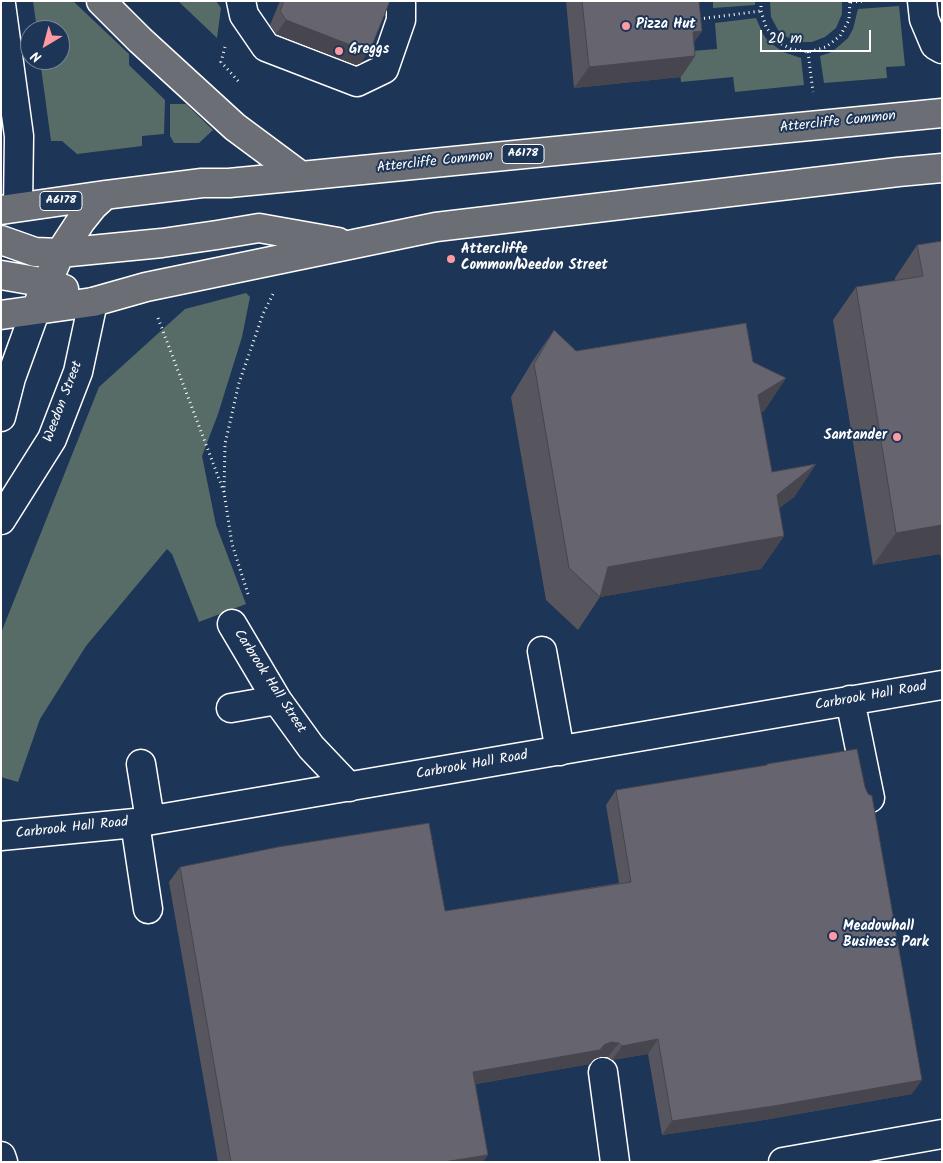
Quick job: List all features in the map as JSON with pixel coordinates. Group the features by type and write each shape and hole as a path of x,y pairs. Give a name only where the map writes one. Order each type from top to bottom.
{"main road":[{"path":"101,1 140,40 235,127 300,176"},
{"name":"Attercliffe Common","path":"10,209 202,183 228,183 942,113"},
{"path":"1,315 92,302 146,287 436,227 942,168"},
{"path":"36,309 60,252 87,214 105,195"},
{"path":"10,209 3,246 35,252 60,252 145,245 259,228 352,244"},
{"path":"1,275 47,283 75,292 92,302"}],"street":[{"path":"241,1 244,15 266,47 357,82 384,69 402,20 402,1"},
{"path":"922,1 924,19 935,45 942,50"},
{"path":"1,4 19,136 10,209"},
{"name":"Weedon Street","path":"1,520 52,439 78,372 92,302"},
{"path":"1,417 10,378 36,309"},
{"name":"Carbrook Hall Street","path":"232,624 277,700 311,747 349,787"},
{"path":"542,651 560,751"},
{"name":"Carbrook Hall Road","path":"1,836 143,822 942,685"},
{"path":"231,708 277,700"},
{"path":"850,700 870,798"},
{"path":"141,764 148,909"},
{"path":"603,1072 615,1162"},
{"path":"783,1162 942,1134"},
{"path":"1,1156 3,1162"}],"path":[{"path":"761,1 761,11 766,27 776,41 791,49 808,52 826,47 840,36 849,20 851,2 866,1"},
{"path":"699,19 761,11"},
{"path":"808,52 817,125"},
{"name":"Carbrook Hall Street","path":"232,624 257,614 232,544 224,492 225,444 239,383 263,314 277,286 274,261"},
{"path":"146,287 224,492"}],"green space":[{"path":"33,1 73,1 129,54 129,65 165,100 164,134 142,136 142,146 77,154 62,141 51,141 41,70 70,70 70,20 36,20"},
{"path":"178,1 216,1 221,8 217,38"},
{"path":"713,1 755,1 755,5 713,8"},
{"path":"770,1 842,1 842,14 836,28 825,37 812,42 797,42 778,30 771,17"},
{"path":"899,6 905,66 886,67 887,78 824,83 820,56 832,52 848,38 853,29 858,9"},
{"path":"756,18 768,41 783,52 801,58 804,85 735,92 733,77 681,82 678,52 717,49 715,23"},
{"path":"170,104 186,104 213,130 199,143 174,143 170,136"},
{"path":"246,293 250,297 242,337 218,414 202,456 216,525 246,604 199,622 172,554 167,549 86,646 40,719 18,782 1,777 1,633 99,387 185,309"}],"building":[{"name":"Greggs","path":"284,1 390,1 371,48 366,51 286,20 280,11"},
{"name":"Pizza Hut","path":"582,1 699,1 702,31 693,32 695,56 589,67"},
{"name":"Santander","path":"942,241 942,525 896,533 856,287 923,276 917,245"},
{"path":"746,323 753,362 786,378 758,395 772,472 816,464 777,495 784,536 608,567 600,597 569,568 534,364 554,330 576,351"},
{"path":"857,749 865,787 868,794 872,796 922,1080 774,1106 672,1121 658,1039 622,1046 619,1043 611,1042 604,1045 600,1050 473,1072 488,1155 444,1162 231,1162 180,867 278,847 429,823 445,911 631,882 616,790"}],"place":[{"name":"Pizza Hut","path":"626,26"},
{"name":"Greggs","path":"339,51"},
{"name":"Attercliffe Common/Weedon Street","path":"451,259"},
{"name":"Santander","path":"897,437"},
{"name":"Meadowhall Business Park","path":"833,936"}]}
